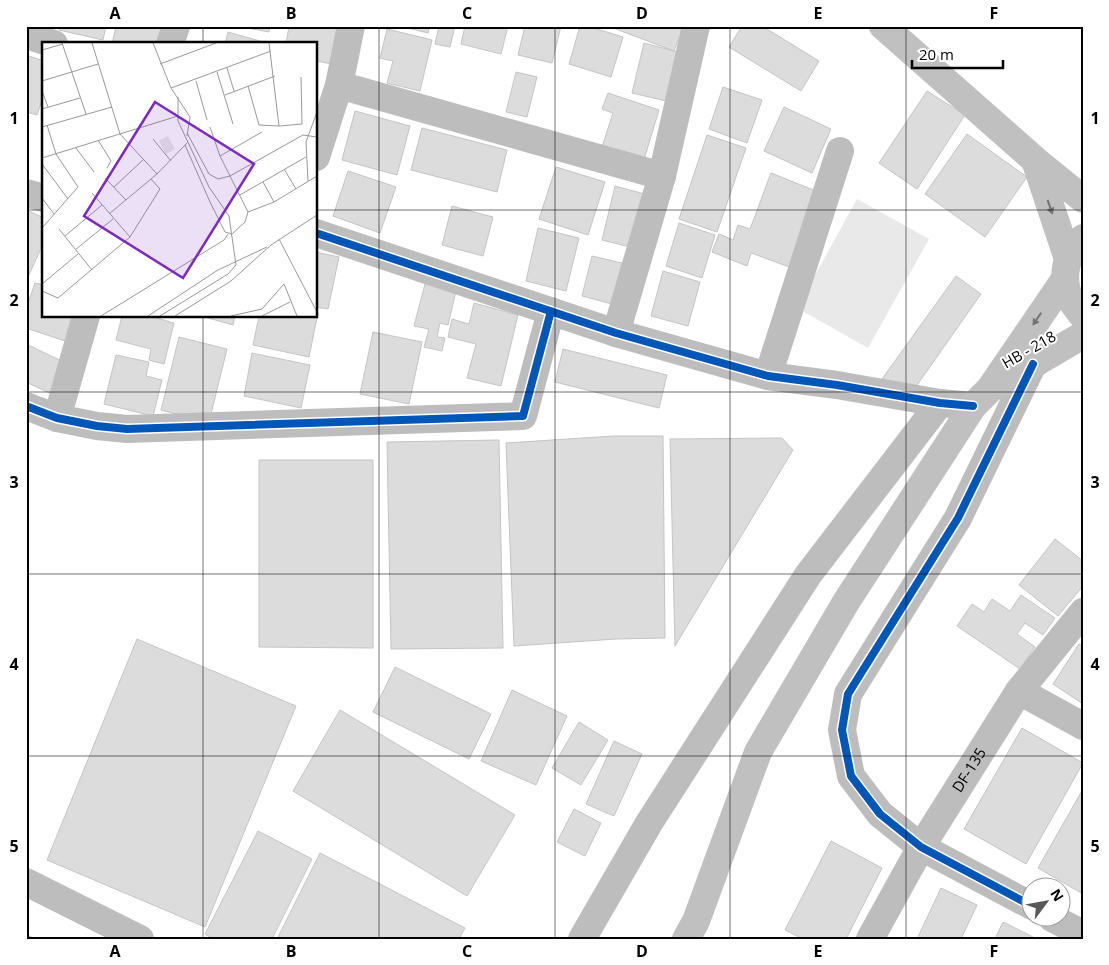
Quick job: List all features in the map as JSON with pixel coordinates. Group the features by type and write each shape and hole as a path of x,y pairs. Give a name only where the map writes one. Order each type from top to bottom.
{"main road":[{"path":"883,26 1035,160 1083,199"},
{"path":"1035,160 1072,259 1070,299 1083,316"},
{"name":"HB - 218","path":"686,939 696,921 758,752 846,602 1072,259"},
{"name":"HB - 218","path":"981,398 1033,364 1083,335"}],"street":[{"path":"171,42 176,26"},
{"path":"318,152 339,85 351,26"},
{"path":"616,333 662,176 696,26"},
{"path":"26,35 48,42"},
{"path":"339,85 662,176"},
{"path":"768,376 840,150"},
{"path":"26,193 42,197"},
{"path":"318,234 616,333 768,376 836,385 940,403 981,398"},
{"path":"26,406 57,418 97,426 127,429 523,416 551,311"},
{"path":"57,418 85,318"},
{"path":"1022,901 921,847 880,814 851,776 842,730 848,694 958,518 1033,364"},
{"path":"582,939 649,823 808,576 940,403"},
{"name":"DF-135","path":"870,939 921,847 1019,691 1083,612"},
{"path":"1019,691 1083,726"},
{"path":"26,882 140,939"},
{"path":"1071,928 1083,934"}],"shaded area":[{"path":"857,199 929,239 868,348 797,308"}],"building":[{"path":"60,26 106,26 103,40 59,30"},
{"path":"116,26 163,26 159,42 112,42"},
{"path":"237,26 270,26 269,32"},
{"path":"289,26 305,28 305,26 345,26 337,65 318,61 318,42 286,42"},
{"path":"400,26 430,26 428,33"},
{"path":"439,26 455,26 450,47 435,44"},
{"path":"465,26 508,26 501,54 461,44"},
{"path":"525,26 561,26 552,63 518,55"},
{"path":"580,26 587,26 623,37 611,77 569,64"},
{"path":"608,26 684,26 674,51"},
{"path":"742,26 762,26 819,61 801,91 729,47"},
{"path":"387,29 432,40 420,91 387,83 393,61 380,58"},
{"path":"228,32 263,42 226,42"},
{"path":"644,43 678,52 666,101 632,93"},
{"path":"26,55 42,60 42,100 37,115 26,112"},
{"path":"516,72 537,77 527,117 506,112"},
{"path":"723,87 762,100 747,143 709,129"},
{"path":"927,91 965,115 917,189 879,163"},
{"path":"608,93 659,110 643,163 601,150 613,113 602,109"},
{"path":"784,107 831,129 812,173 764,151"},
{"path":"355,111 410,126 397,175 342,160"},
{"path":"422,128 507,150 497,192 411,170"},
{"path":"967,134 1027,177 985,237 925,194"},
{"path":"707,135 746,148 717,232 679,219"},
{"path":"556,167 605,182 588,235 539,219"},
{"path":"348,171 396,187 380,233 333,216"},
{"path":"771,173 821,193 792,268 751,253 747,266 712,252 719,234 733,240 738,225 750,229"},
{"path":"615,186 652,196 638,249 602,240"},
{"path":"452,206 493,217 483,256 442,245"},
{"path":"26,210 42,217 42,246 28,277 26,276"},
{"path":"679,223 715,235 702,278 666,266"},
{"path":"538,228 579,238 566,291 526,281"},
{"path":"318,252 339,257 328,309 318,307"},
{"path":"592,256 622,263 612,304 582,296"},
{"path":"663,271 700,282 688,326 651,316"},
{"path":"956,276 981,294 908,398 882,379"},
{"path":"35,283 42,285 42,318 76,318 68,342 26,328 26,309"},
{"path":"425,284 456,291 448,325 440,323 437,337 445,338 442,351 424,347 429,329 414,326"},
{"path":"474,303 518,315 501,386 467,378 476,344 448,337 452,319 469,324"},
{"path":"122,318 156,318 174,323 164,364 149,360 151,349 116,340"},
{"path":"208,318 235,318 233,325"},
{"path":"259,318 317,318 309,357 253,345"},
{"path":"373,332 422,342 409,404 360,394"},
{"path":"179,337 227,349 209,422 161,410"},
{"path":"26,344 68,364 54,395 26,382"},
{"path":"563,349 667,375 659,408 555,382"},
{"path":"252,353 310,365 301,408 244,396"},
{"path":"116,355 149,362 146,376 162,380 153,416 104,404"},
{"path":"614,436 663,436 665,638 616,639 514,646 506,443"},
{"path":"782,438 793,450 675,646 670,439"},
{"path":"499,440 503,648 391,649 387,442"},
{"path":"259,460 373,460 373,648 259,647"},
{"path":"1055,539 1083,561 1083,586 1058,616 1019,585"},
{"path":"1021,595 1055,618 1043,635 1025,623 1017,634 1035,647 1020,669 957,626 972,604 984,612 992,599 1010,611"},
{"path":"137,639 296,706 205,927 47,860"},
{"path":"1079,644 1083,646 1083,704 1053,684"},
{"path":"395,667 491,714 469,759 373,712"},
{"path":"512,690 567,716 536,785 481,761"},
{"path":"340,710 515,815 467,896 293,791"},
{"path":"579,722 608,740 581,785 552,768"},
{"path":"1022,728 1083,763 1026,864 964,829"},
{"path":"614,741 642,754 614,816 586,804"},
{"path":"1083,789 1083,894 1072,888 1072,878 1055,878 1038,868"},
{"path":"574,809 601,823 585,856 557,842"},
{"path":"258,831 312,859 272,939 213,939 205,934"},
{"path":"831,841 882,868 846,939 803,939 785,930"},
{"path":"320,853 465,928 459,939 277,939"},
{"path":"941,888 977,905 961,939 917,939"},
{"path":"1003,922 1037,939 995,939"}],"railway":[{"path":"26,936 32,939"}],"cycle path":[{"path":"318,234 616,333 768,376 837,385 940,403 973,406"},
{"path":"26,406 57,418 97,426 127,429 523,416 551,311"},
{"path":"1022,901 921,847 880,814 851,776 842,730 848,694 958,518 1033,364"}]}
